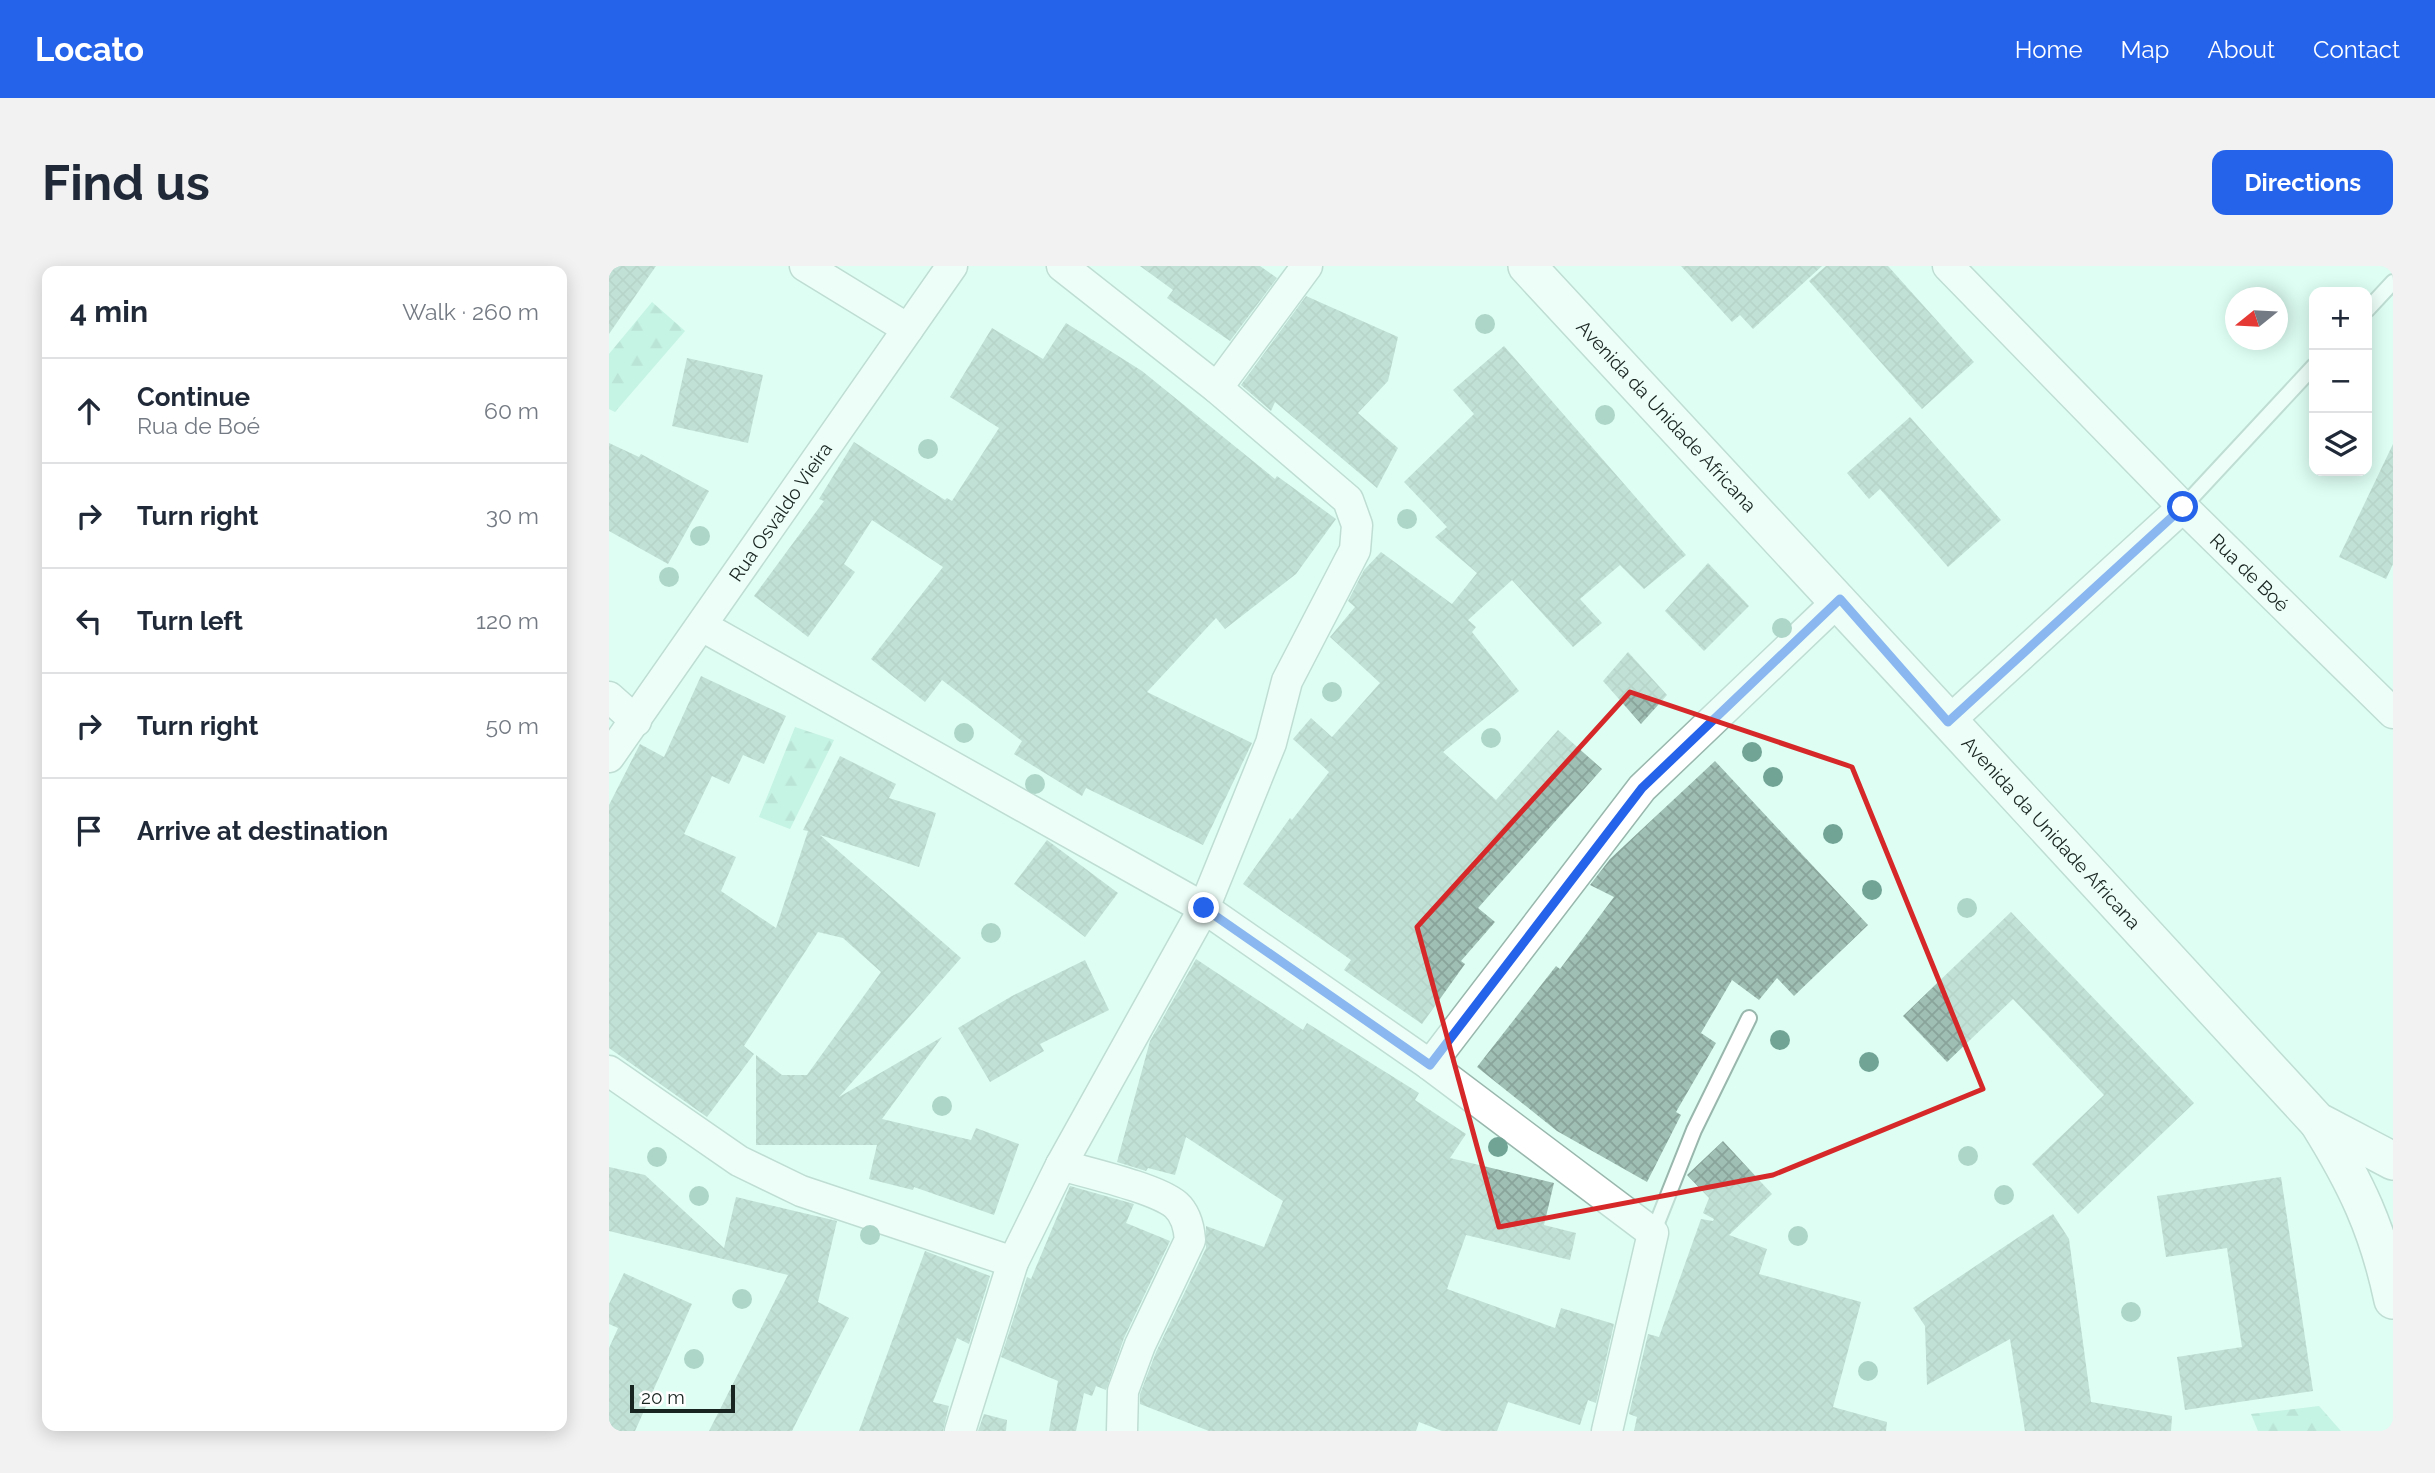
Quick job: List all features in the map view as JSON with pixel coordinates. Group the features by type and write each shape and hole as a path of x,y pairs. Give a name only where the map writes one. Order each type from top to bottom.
{"street":[{"path":"805,266 908,329"},
{"name":"Rua Osvaldo Vieira","path":"609,757 952,266"},
{"path":"960,1431 1013,1262 1061,1165 1204,908 1271,743 1287,681 1355,550 1357,524 1348,500 1217,387 1062,266"},
{"path":"1217,387 1307,266"},
{"name":"Avenida da Unidade Africana","path":"1527,266 1840,599 1948,722 2317,1121 2393,1161"},
{"name":"Rua de Boé","path":"1948,266 2183,507 2393,713"},
{"path":"1948,722 2183,507"},
{"path":"1430,1065 1642,788 1840,599"},
{"path":"702,626 1204,908 1430,1065 1653,1233 1607,1431"},
{"path":"609,697 636,721"},
{"path":"609,1071 739,1161 801,1191 1013,1262"},
{"path":"2317,1121 2354,1179 2383,1256 2393,1300"},
{"path":"1061,1165 1158,1195 1176,1205 1189,1229 1190,1240 1140,1345 1123,1391 1122,1431"}],"lane":[{"path":"2372,305 2393,282"},
{"path":"2183,507 2309,371"},
{"path":"1653,1233 1695,1130 1749,1018"}],"highlighted area":[{"path":"1630,692 1852,767 1983,1089 1773,1175 1499,1227 1417,927"}],"green space":[{"path":"652,302 685,331 615,412 609,409 609,354"},
{"path":"795,727 834,740 790,829 759,817"},
{"path":"2319,1406 2341,1431 2258,1431 2251,1414"}],"building":[{"path":"609,266 656,266 609,334"},
{"path":"1140,266 1260,266 1277,278 1230,341 1167,298 1173,290"},
{"path":"1681,266 1822,266 1753,329 1740,315 1732,322"},
{"path":"1826,266 1888,266 1974,362 1922,409 1809,281"},
{"path":"1306,296 1398,337 1388,381 1358,413 1398,448 1377,488 1275,402 1271,411 1241,385"},
{"path":"1066,323 1142,371 1275,479 1277,476 1336,519 1296,574 1225,629 1216,618 1147,692 1252,743 1203,845 1086,788 1082,796 1014,754 1022,741 942,680 925,702 871,659 943,567 872,520 844,564 855,572 808,637 754,596 824,501 819,499 854,442 945,500 947,498 952,501 999,428 950,397 992,328 1043,359"},
{"path":"1504,346 1686,555 1644,589 1620,565 1580,599 1602,623 1573,647 1512,580 1468,620 1476,627 1472,632 1519,691 1443,752 1496,800 1558,730 1602,769 1478,908 1495,922 1461,961 1465,964 1422,1024 1344,970 1351,960 1243,884 1290,818 1292,820 1329,772 1293,739 1311,718 1332,737 1380,683 1330,637 1355,607 1348,601 1364,570 1381,552 1452,604 1477,573 1435,537 1447,527 1404,482 1474,414 1453,390"},
{"path":"687,358 763,375 748,443 672,426"},
{"path":"1910,417 2001,520 1948,567 1880,489 1869,499 1847,473"},
{"path":"609,443 639,457 641,454 709,491 668,564 609,531"},
{"path":"2393,444 2393,564 2386,579 2339,557"},
{"path":"1708,563 1749,606 1704,651 1665,611"},
{"path":"1628,652 1667,695 1641,724 1603,681"},
{"path":"701,676 786,716 764,764 743,755 729,784 712,776 684,834 736,857 721,891 776,928 808,831 803,830 840,756 896,784 889,798 936,813 919,867 820,835 961,958 839,1097 942,1037 882,1119 971,1140 976,1128 1019,1144 994,1215 914,1187 913,1190 869,1179 877,1145 756,1145 756,1055 782,1075 807,1075 881,972 843,938 818,932 744,1046 754,1054 707,1117 609,1048 609,805 640,744 664,757"},
{"path":"1715,761 1868,925 1794,996 1777,978 1759,1000 1732,980 1701,1033 1716,1043 1676,1112 1681,1115 1647,1182 1557,1131 1477,1067 1556,966 1560,969 1614,897 1590,885 1610,859"},
{"path":"1047,840 1118,893 1085,937 1014,884"},
{"path":"2011,912 2194,1103 2078,1214 2032,1164 2104,1095 2013,999 1947,1062 1903,1016"},
{"path":"1196,959 1303,1030 1307,1023 1419,1093 1415,1100 1466,1134 1450,1158 1554,1183 1544,1225 1576,1233 1570,1260 1466,1235 1447,1289 1555,1328 1561,1308 1614,1324 1596,1403 1588,1400 1580,1425 1508,1402 1497,1431 1442,1431 1419,1422 1416,1431 1209,1431 1140,1404 1140,1394 1156,1352 1206,1248 1206,1226 1264,1247 1283,1201 1186,1137 1175,1175 1148,1168 1146,1171 1117,1162 1150,1041"},
{"path":"1085,960 1109,1010 1040,1044 1044,1051 990,1082 958,1028 1012,996"},
{"path":"1723,1141 1772,1194 1729,1235 1767,1249 1759,1274 1861,1302 1833,1407 1887,1422 1886,1431 1634,1431 1637,1417 1629,1414 1648,1334 1659,1337 1701,1219 1714,1219 1703,1213 1709,1198 1687,1175"},
{"path":"609,1167 645,1175 724,1248 736,1197 837,1221 818,1302 849,1318 792,1431 709,1431 788,1275 609,1231"},
{"path":"2281,1177 2313,1391 2185,1410 2177,1357 2242,1347 2227,1248 2166,1257 2157,1196"},
{"path":"1070,1186 1134,1204 1126,1223 1170,1241 1124,1338 1106,1390 1096,1386 1092,1396 1084,1393 1076,1431 1049,1431 1058,1381 1001,1357 1027,1277 1031,1279"},
{"path":"2053,1214 2069,1239 2091,1402 2172,1416 2171,1431 2025,1431 2010,1339 1927,1385 1925,1326 1913,1308"},
{"path":"925,1251 990,1276 969,1344 957,1338 933,1402 949,1406 943,1431 859,1431"},
{"path":"624,1273 692,1304 635,1431 609,1431 609,1348 618,1328 609,1324 609,1304"},
{"path":"984,1414 1007,1420 1006,1431 978,1431"}],"route":[{"path":"1204,908 1430,1065 1642,788 1840,599 1948,722 2183,507"}]}
